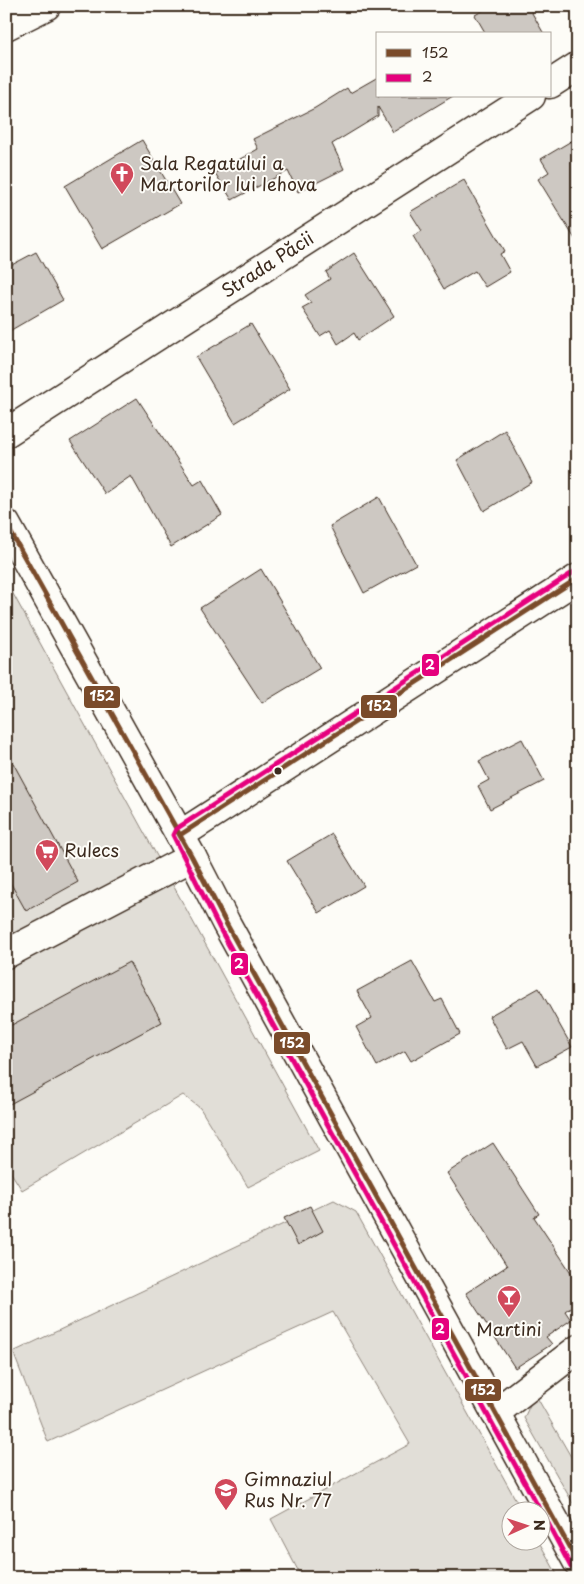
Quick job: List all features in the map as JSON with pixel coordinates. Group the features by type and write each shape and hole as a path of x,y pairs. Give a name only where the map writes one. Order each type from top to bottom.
{"street":[{"path":"6,26 46,6"},
{"path":"552,83 578,66"},
{"name":"Strada Păcii","path":"6,433 528,98"},
{"path":"6,524 186,846 226,923 578,1562"},
{"path":"6,954 186,846 578,578"},
{"path":"496,1413 578,1349"}],"shaded area":[{"path":"6,581 319,1151 248,1187 200,1108 183,1095 22,1190 6,1165"},
{"path":"334,1200 356,1212 517,1502 502,1502 502,1552 545,1552 559,1578 302,1578 271,1519 410,1444 333,1312 48,1442 13,1352"},
{"path":"535,1394 578,1469 578,1512 524,1418"}],"building":[{"path":"491,6 528,6 543,32 485,32 475,15"},
{"path":"376,78 376,98 450,98 393,132 378,107 378,116 332,144 344,169 298,192 288,171 232,200 215,173 258,149 253,139 315,108 347,88 350,93"},
{"path":"578,137 578,244 538,179 549,172 541,159"},
{"name":"Sala Regatului a Martorilor lui Iehova","path":"142,140 180,204 102,249 65,186"},
{"path":"464,180 505,251 500,254 510,272 485,287 475,271 444,289 413,236 422,231 410,212"},
{"path":"36,252 63,300 6,333 6,268"},
{"path":"354,253 394,316 358,340 354,333 338,344 330,330 320,336 302,308 311,303 305,295 330,279 326,272"},
{"path":"251,324 290,389 235,423 196,357"},
{"path":"137,398 194,485 202,480 222,515 171,547 131,476 105,494 70,441"},
{"path":"505,430 532,482 484,511 457,460"},
{"path":"379,497 416,564 364,593 330,526"},
{"path":"261,569 320,668 262,703 200,608"},
{"path":"522,739 544,781 490,809 478,786 489,780 479,761"},
{"path":"6,750 78,882 26,911 6,875"},
{"path":"332,834 364,886 319,913 287,861"},
{"path":"412,961 435,1002 442,999 460,1034 411,1061 405,1051 377,1066 356,1027 372,1018 357,991"},
{"path":"129,962 162,1022 6,1106 6,1028"},
{"path":"539,988 572,1047 537,1066 523,1041 507,1049 489,1016"},
{"path":"493,1143 539,1214 534,1217 578,1283 578,1302 565,1311 571,1320 546,1337 552,1344 515,1368 466,1293 507,1266 447,1173"},
{"path":"310,1206 323,1231 298,1245 284,1218"}],"transit line":[{"name":"152","path":"6,524 192,857 226,923 578,1563"},
{"name":"2","path":"535,1502 219,927 173,835 176,829 574,572"},
{"name":"152","path":"180,835 578,578"},
{"name":"2","path":"552,1531 571,1567"}],"place":[{"name":"Sala Regatului a Martorilor lui Iehova","path":"122,195"},
{"name":"Rulecs","path":"47,872"},
{"name":"Martini","path":"509,1318"},
{"name":"Gimnaziul Rus Nr. 77","path":"226,1511"}]}
